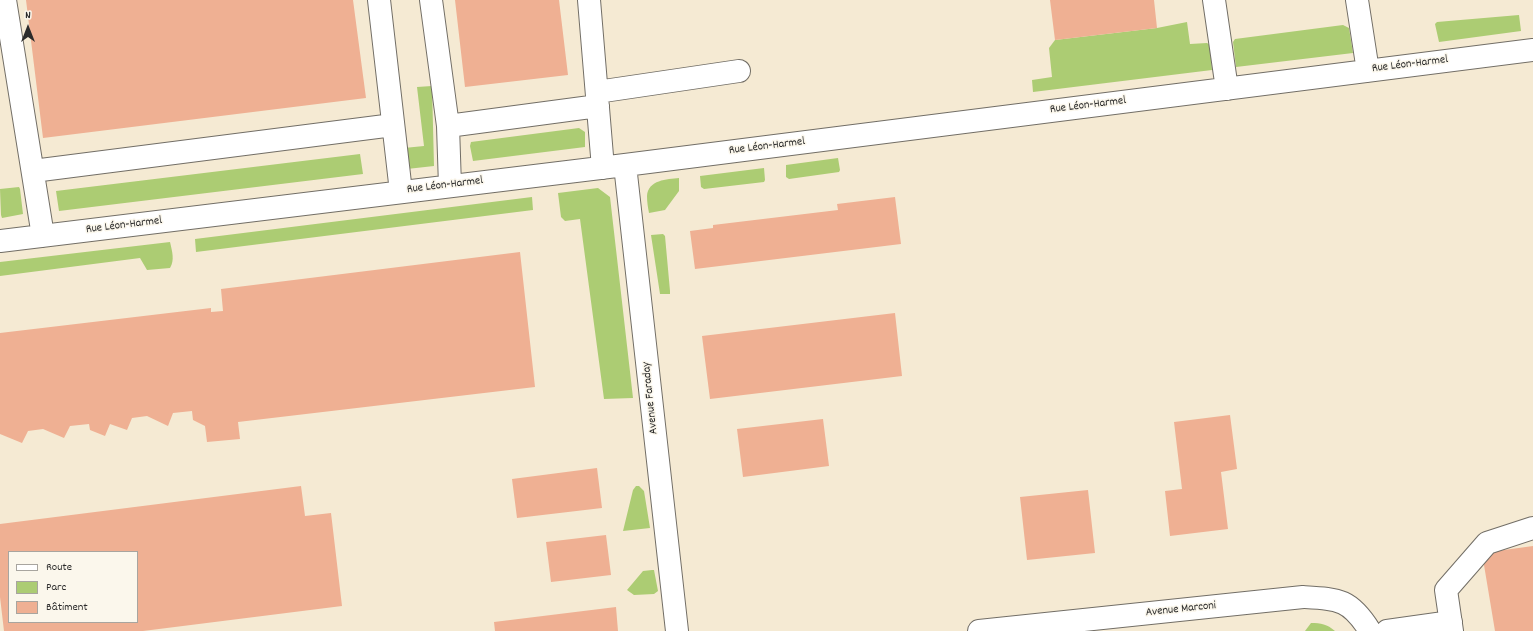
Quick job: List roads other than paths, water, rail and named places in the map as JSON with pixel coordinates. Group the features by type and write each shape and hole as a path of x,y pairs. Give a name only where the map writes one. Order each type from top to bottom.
{"street":[{"path":"5,0 44,236"},
{"path":"379,0 401,192"},
{"path":"431,0 448,126 450,186"},
{"path":"589,0 603,168"},
{"path":"1214,0 1227,88"},
{"path":"1357,0 1368,71"},
{"name":"Rue Léon-Harmel","path":"0,241 603,168 1533,50"},
{"path":"448,126 739,72"},
{"path":"33,171 393,125"},
{"name":"Avenue Faraday","path":"625,165 677,631"},
{"path":"1387,631 1451,626 1446,590 1487,543 1533,528"},
{"name":"Avenue Marconi","path":"979,631 1303,597 1333,598 1350,606 1362,618 1370,631"}]}
